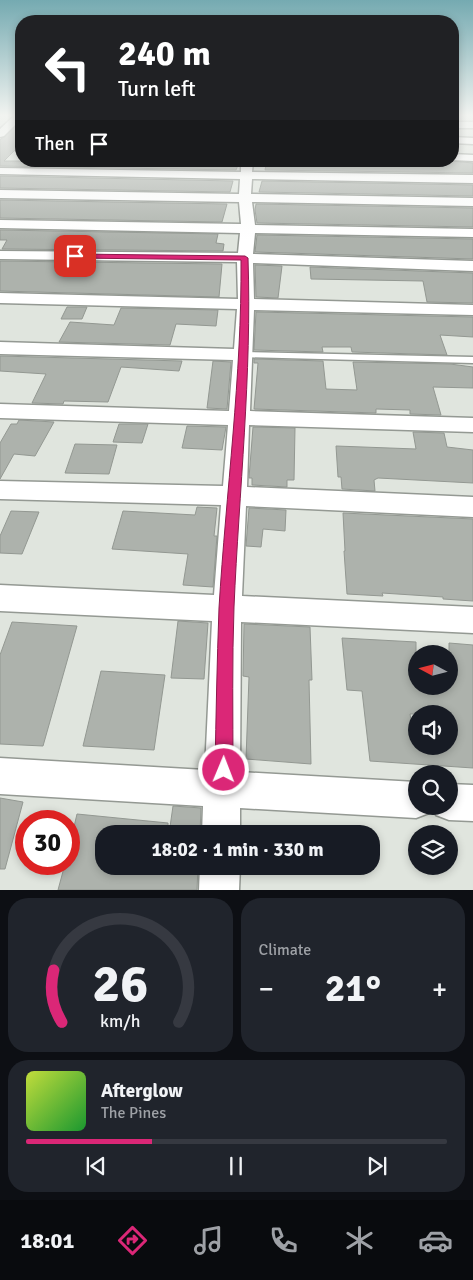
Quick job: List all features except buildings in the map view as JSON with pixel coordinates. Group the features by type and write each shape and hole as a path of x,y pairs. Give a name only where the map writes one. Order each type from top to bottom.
{"street":[{"path":"0,171 247,178 473,179"},
{"path":"221,825 227,608 246,304 247,178"},
{"path":"0,194 247,178 473,202"},
{"path":"0,224 473,233"},
{"path":"0,255 245,258 473,266"},
{"path":"0,298 473,310"},
{"path":"0,348 243,354"},
{"path":"0,411 473,425"},
{"path":"0,490 235,496 473,507"},
{"path":"0,598 473,620"},
{"path":"0,776 408,800"},
{"path":"458,802 473,803"},
{"path":"219,890 220,875"}],"lane":[{"path":"243,354 473,360"}],"route":[{"path":"75,256 245,258 246,304 227,608 224,770"}]}
